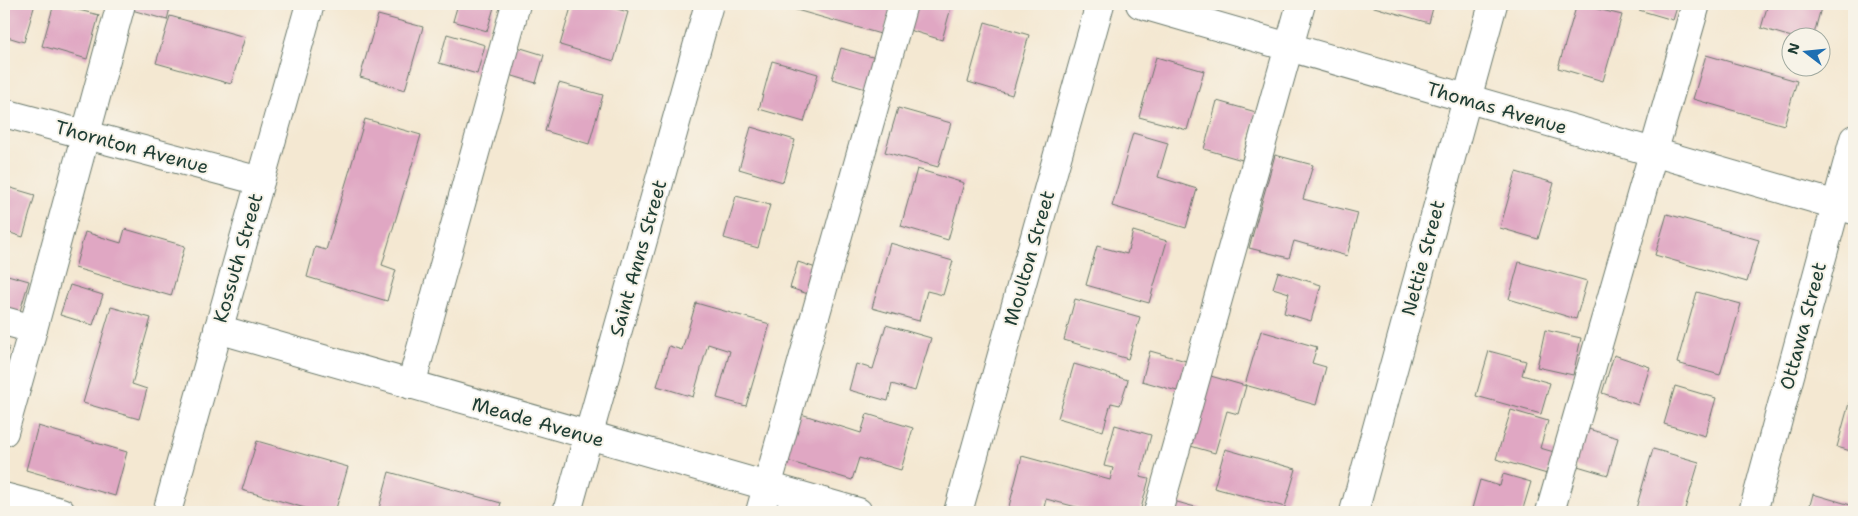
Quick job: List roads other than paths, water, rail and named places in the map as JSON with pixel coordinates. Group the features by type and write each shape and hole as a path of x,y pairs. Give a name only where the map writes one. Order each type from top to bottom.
{"street":[{"path":"4,432 121,4"},
{"name":"Kossuth Street","path":"167,512 310,4"},
{"path":"411,385 516,4"},
{"name":"Saint Anns Street","path":"567,512 709,4"},
{"path":"763,499 903,4"},
{"name":"Moulton Street","path":"958,512 1100,4"},
{"name":"Thomas Avenue","path":"1140,4 1845,208"},
{"path":"1158,512 1301,4"},
{"name":"Nettie Street","path":"1354,512 1493,4"},
{"path":"1550,512 1696,4"},
{"name":"Thornton Avenue","path":"4,113 260,181"},
{"name":"Ottawa Street","path":"1753,512 1845,208 1854,139"},
{"path":"4,321 33,329"},
{"name":"Meade Avenue","path":"218,329 588,436 763,499 858,512"},
{"path":"4,497 61,512"}]}
